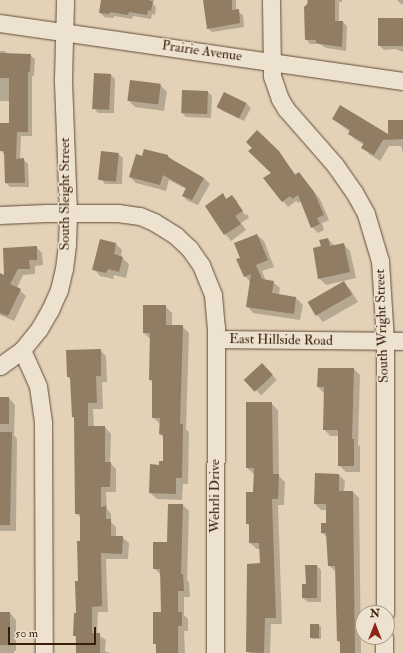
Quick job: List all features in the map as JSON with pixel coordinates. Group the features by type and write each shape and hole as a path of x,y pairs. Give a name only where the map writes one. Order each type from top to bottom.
{"street":[{"name":"South Sleight Street","path":"0,366 22,350 39,329 59,290 64,268 67,244 68,212 63,79 65,0"},
{"name":"South Wright Street","path":"271,0 272,76 280,99 286,109 335,165 354,192 366,214 380,261 385,341 384,605"},
{"name":"Prairie Avenue","path":"0,23 65,31 403,81"},
{"name":"East Hillside Road","path":"0,216 68,212 130,214 154,222 176,236 189,248 201,265 209,282 215,306 217,339 403,341"},
{"name":"Wehrli Drive","path":"216,653 217,339"},
{"path":"22,350 38,386 43,423 44,653"}],"building":[{"path":"101,0 149,0 153,2 151,11 148,10 147,15 129,12 128,15 110,12 110,14 99,13"},
{"path":"203,0 232,0 232,10 239,9 240,23 207,29"},
{"path":"308,0 335,0 335,21 343,21 342,47 316,43 316,40 305,40 304,7 308,3"},
{"path":"378,18 403,18 403,46 378,46"},
{"path":"0,53 31,54 30,72 28,72 28,132 17,132 16,159 24,158 25,183 5,183 4,151 0,151 0,123 9,123 9,78 0,78"},
{"path":"94,73 111,74 109,110 92,109"},
{"path":"130,80 161,84 158,105 127,101"},
{"path":"182,90 208,91 207,114 181,113"},
{"path":"224,92 246,103 239,118 217,107"},
{"path":"340,105 388,134 388,120 403,120 403,139 383,140 374,155 361,148 364,143 348,134 350,130 332,119"},
{"path":"257,130 279,151 295,175 299,172 314,192 324,215 317,218 320,224 311,228 298,195 292,199 290,196 282,202 263,178 271,173 248,151 252,148 246,142"},
{"path":"144,149 168,155 168,157 204,178 192,200 182,196 186,188 163,175 160,185 129,177 136,154 142,156"},
{"path":"101,151 119,153 116,182 98,180"},
{"path":"223,193 226,199 232,195 243,211 235,216 241,224 224,235 205,206"},
{"path":"257,234 268,260 256,265 262,279 274,281 272,293 296,297 294,314 246,307 251,274 244,277 236,259 240,258 234,243"},
{"path":"328,238 330,246 344,243 350,272 318,279 313,248 321,246 319,240"},
{"path":"100,239 116,243 114,254 123,257 119,272 108,269 106,273 92,270"},
{"path":"37,246 37,260 29,260 30,269 18,269 10,284 21,289 8,316 0,313 0,273 4,275 3,248"},
{"path":"344,281 352,295 316,316 308,302"},
{"path":"143,305 166,305 166,325 183,325 180,424 183,424 182,478 176,478 176,494 149,493 150,464 159,465 159,461 163,461 163,435 159,434 160,418 152,418 152,380 149,380 150,333 143,333"},
{"path":"101,349 101,376 96,376 97,403 88,403 88,426 105,426 105,462 111,462 110,487 101,487 101,507 106,506 106,519 111,519 111,536 123,536 122,554 101,553 102,606 92,607 92,633 100,633 100,653 76,653 76,636 73,636 74,613 76,613 75,581 78,581 77,541 80,541 80,514 75,514 74,417 72,417 70,377 67,377 66,350"},
{"path":"262,363 273,375 255,392 244,380"},
{"path":"318,368 354,368 352,439 354,439 354,466 338,466 338,430 323,430 324,387 317,387"},
{"path":"0,397 9,397 9,424 0,424"},
{"path":"246,402 272,402 273,474 279,474 278,499 272,499 276,618 265,618 264,653 246,652 247,564 260,563 259,543 249,543 249,524 246,524 246,492 253,492 254,468 246,468"},
{"path":"0,432 12,432 10,525 0,525"},
{"path":"315,473 339,474 339,491 353,491 355,653 340,653 340,641 337,641 335,566 328,566 326,533 321,533 321,523 326,523 326,504 314,504"},
{"path":"168,504 183,504 181,574 183,574 184,591 178,591 178,612 182,612 182,626 178,626 178,653 156,653 156,644 153,644 153,612 161,612 160,569 153,569 153,542 167,542"},
{"path":"305,565 317,565 317,598 302,598 302,584 306,584"},
{"path":"0,612 10,612 10,645 0,645"},
{"path":"310,624 319,624 319,638 310,638"}]}
